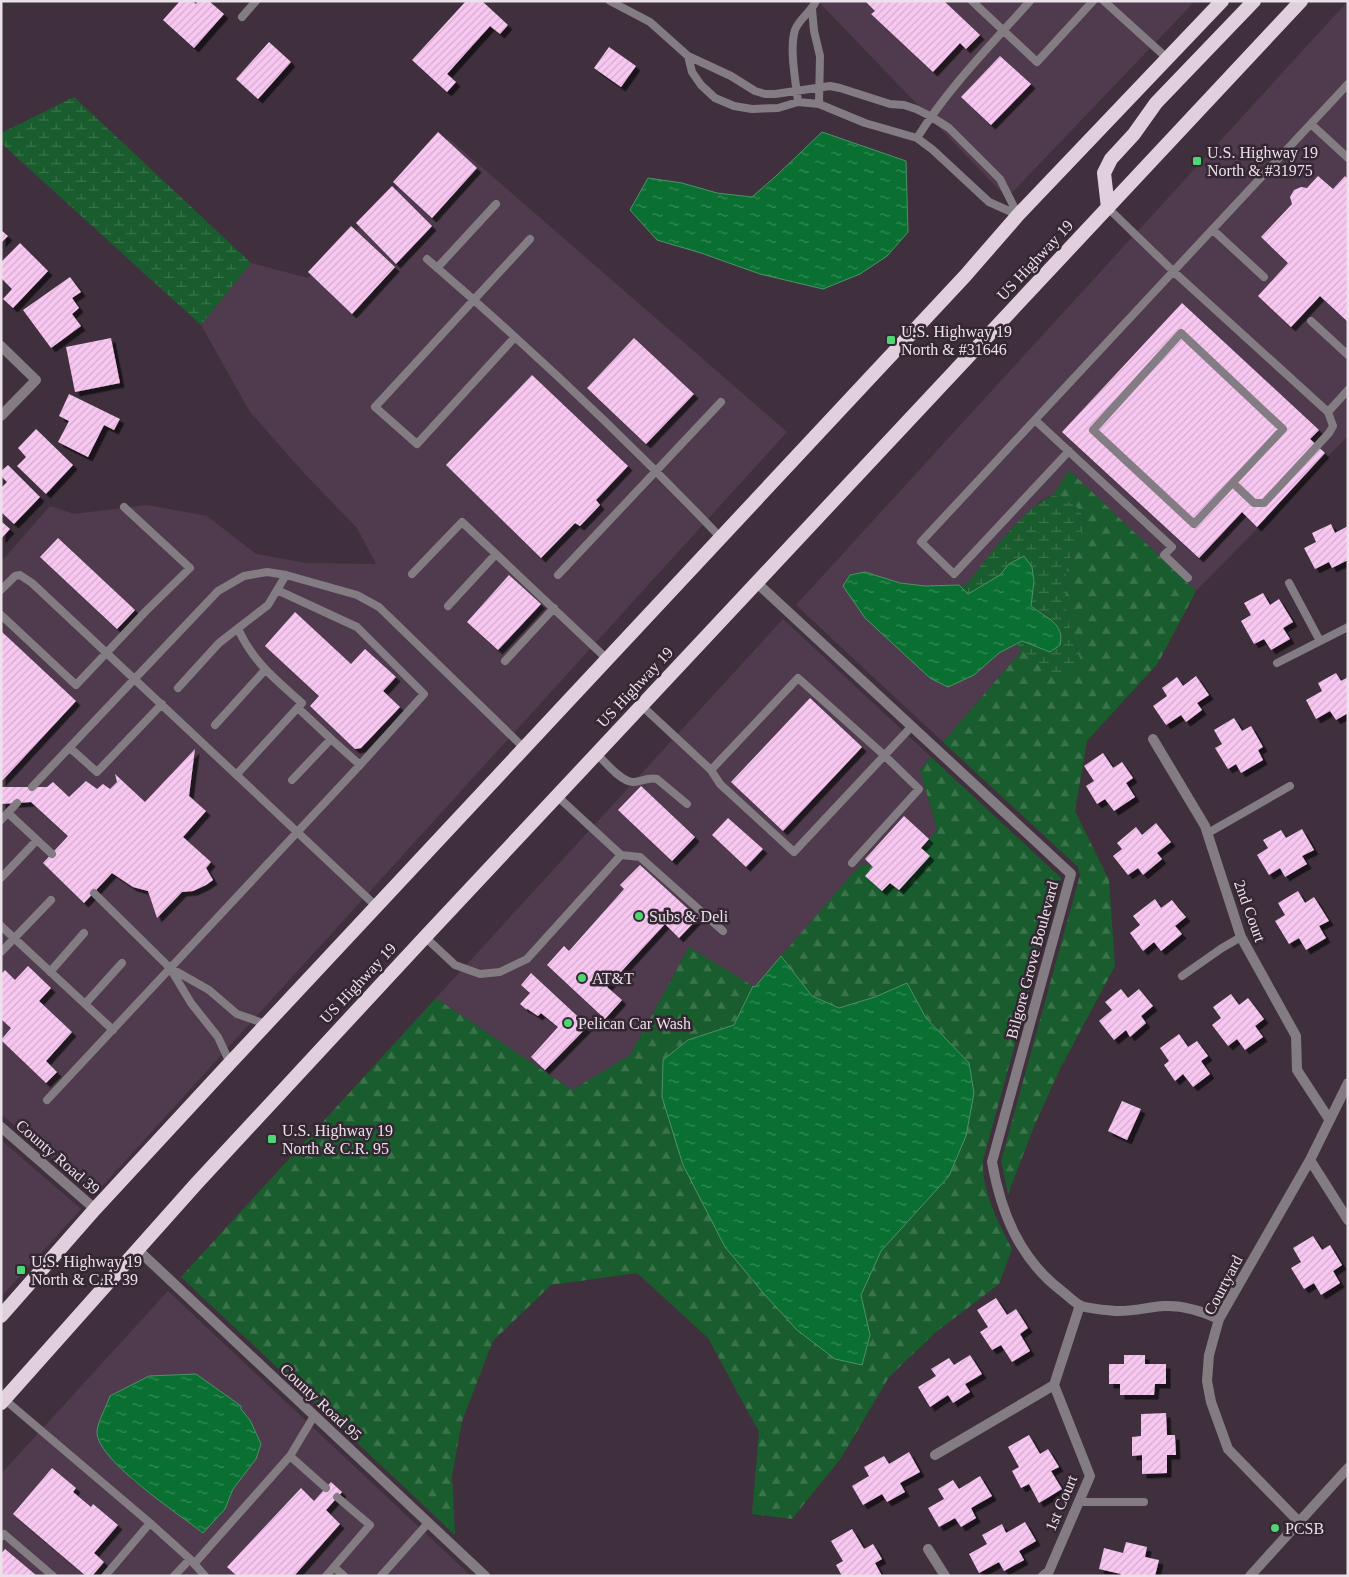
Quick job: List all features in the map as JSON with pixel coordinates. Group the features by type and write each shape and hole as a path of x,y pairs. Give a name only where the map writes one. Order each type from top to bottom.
{"highway":[{"path":"1,1316 95,1209 266,1024 965,276 1018,215 1222,1"},
{"path":"1108,208 1104,173 1111,159 1134,134 1156,103 1254,1"},
{"name":"US Highway 19","path":"3,1401 137,1249 425,937 1301,1"}],"street":[{"path":"1,346 36,380 1,416"},
{"name":"Bilgore Grove Boulevard","path":"757,582 1071,874 992,1162 996,1188 1005,1216 1027,1256 1039,1272 1080,1306"},
{"name":"2nd Court","path":"1153,740 1205,826 1241,938 1296,1036 1296,1070 1329,1119"},
{"name":"Courtyard","path":"1299,1522 1228,1449 1211,1402 1207,1381 1209,1355 1219,1319 1310,1160 1348,1083"},
{"name":"County Road 39","path":"1,1127 95,1209"},
{"path":"1310,1160 1348,1220"},
{"name":"County Road 95","path":"137,1249 485,1576"},
{"path":"935,1455 1054,1385 1080,1306 1116,1311 1165,1306 1184,1307 1202,1311 1219,1319"},
{"name":"1st Court","path":"1043,1576 1049,1571 1090,1476 1054,1385"},
{"path":"1250,1576 1348,1468"},
{"path":"928,1549 945,1576"}],"lane":[{"path":"242,17 256,1"},
{"path":"610,1 650,22 688,56 730,76 755,91 775,94 819,86 840,88 876,100 916,109 930,116 949,128 1000,179 1018,215"},
{"path":"798,102 793,41 800,22 812,9 816,1"},
{"path":"972,1 1037,62 1093,1"},
{"path":"916,138 930,116 1030,1"},
{"path":"1104,1 1168,59"},
{"path":"812,9 814,31 820,56 818,104"},
{"path":"688,56 692,72 701,85 715,98 734,106 764,109 778,108 798,102 818,104 865,123 916,138 933,150 990,202 1018,215"},
{"path":"1069,451 954,574 921,542 1348,84"},
{"path":"1311,124 1347,156"},
{"path":"437,268 496,204"},
{"path":"1108,208 1174,272 1328,412 1333,426 1330,433 1264,503 1254,503 1233,483"},
{"path":"1213,230 1264,277"},
{"path":"515,337 416,444 376,407 530,239"},
{"path":"427,259 515,337 657,471 720,538"},
{"path":"1311,321 1348,355"},
{"path":"1181,333 1283,429 1233,483 1194,524 1093,430 1181,333"},
{"path":"1328,412 1348,390"},
{"path":"558,575 721,402"},
{"path":"1036,420 1172,547 1164,555 1188,578"},
{"path":"1,615 76,685 106,652 190,568 124,507"},
{"path":"412,574 462,522 607,659"},
{"path":"448,606 496,554"},
{"path":"32,787 218,591 244,576 267,572 286,574 357,595 379,607 525,748"},
{"path":"178,688 219,643 268,606 286,574"},
{"path":"1,590 15,576 20,575 32,583 376,906"},
{"path":"1289,583 1320,641"},
{"path":"47,1100 299,832 424,694 358,627 277,590"},
{"path":"505,661 554,608"},
{"path":"1277,662 1348,627"},
{"path":"237,774 302,704 265,670 247,647 238,629"},
{"path":"215,725 265,670"},
{"path":"711,770 798,678 919,789 852,863"},
{"path":"70,748 97,772 162,704"},
{"path":"642,706 711,770 720,784 794,852 912,726"},
{"path":"298,708 360,765"},
{"path":"292,780 330,739"},
{"path":"597,754 623,779 630,782 657,778 687,804"},
{"path":"1208,833 1290,786"},
{"path":"557,796 621,855 640,857 723,931"},
{"path":"1,820 17,803"},
{"path":"8,813 52,854"},
{"path":"1,878 37,840"},
{"path":"425,937 455,965 480,974 500,972 526,959 621,855"},
{"path":"94,893 170,968 191,1002 218,1037 230,1064"},
{"path":"1,952 51,900"},
{"path":"1,926 112,1030"},
{"path":"50,972 84,934"},
{"path":"1182,976 1222,948 1241,938"},
{"path":"85,1004 122,964"},
{"path":"170,968 209,990 237,1014 266,1024"},
{"path":"3,1401 150,1523 192,1561 205,1576"},
{"path":"174,1576 192,1561 290,1456 314,1416"},
{"path":"290,1456 326,1488"},
{"path":"326,1576 370,1525 338,1498"},
{"path":"1079,1502 1144,1502"},
{"path":"105,1576 150,1523"},
{"path":"381,1576 428,1523"},
{"path":"1,1537 4,1534 53,1576"},
{"path":"334,1567 344,1576"}],"shaded area":[{"path":"818,1 1195,1 1007,198"},
{"path":"1348,1 1348,436 1196,591 1069,470 1053,495 1042,500 1012,528 966,585 925,586 900,583 865,572 930,678 948,687 974,675 999,653 1014,644 1022,650 943,742 796,605"},
{"path":"448,138 787,432 94,1195 1,1114 1,562 50,506 74,514 147,505 207,516 256,554 306,563 376,564 357,528 304,473 250,412 201,325 251,263 308,278"},
{"path":"783,619 931,757 920,770 937,829 912,863 755,988 689,947 630,1055 572,1090 436,998"},
{"path":"1,1140 81,1209 1,1297"},
{"path":"168,1291 471,1576 1,1576 1,1474","holes":["196,1374 241,1409 250,1420 261,1444 256,1459 233,1489 225,1509 161,1501 130,1479"]}],"green space":[{"path":"74,97 251,263 201,325 1,143 1,133"},
{"path":"1069,470 1196,591 1158,663 1087,741 1075,811 1109,880 1115,966 1061,1067 1035,1124 1008,1194 1001,1161 1080,875 1078,867 943,742 1022,650 1049,670 1080,659 1070,630 1065,600 1067,565 1086,523 1073,504 1053,495"},
{"path":"1053,495 1073,504 1086,523 1067,565 1065,600 1070,630 1080,659 1066,679 1049,670 1016,646 1022,641 1033,645 1049,617 1031,606 1034,581 1009,564 1000,575 968,594 959,585 966,585 1006,535 1029,511"},
{"path":"931,757 1061,878 983,1160 983,1171 988,1195 1012,1249 999,1284 936,1332 889,1377 841,1458 792,1519 752,1514 759,1432 708,1338 637,1273 551,1285 493,1341 462,1421 452,1476 455,1535 181,1277 436,998 572,1090 630,1055 689,947 753,986 734,1025 688,1040 870,1335 861,1295 881,1251 949,1176 966,1136 969,1063 926,1018 907,983 875,997 839,1008 812,996 781,956 860,865 912,863 937,829 920,770"}],"water":[{"path":"822,132 906,161 908,232 887,256 860,274 823,289 760,274 657,240 630,210 648,178 682,183 717,193 752,197"},
{"path":"1024,556 1032,567 1034,581 1031,606 1057,626 1060,631 1060,645 1050,652 1022,641 999,653 974,675 948,687 930,678 865,618 843,586 850,575 865,572 900,583 925,586 959,585 968,594 1000,575 1009,564"},
{"path":"781,956 812,996 839,1008 875,997 907,983 926,1018 969,1063 974,1093 966,1136 949,1176 881,1251 861,1295 870,1335 862,1365 835,1359 797,1330 725,1247 683,1165 662,1097 663,1060 688,1040 734,1025 753,986 755,987"},
{"path":"196,1374 241,1406 261,1444 256,1459 233,1489 225,1509 203,1533 159,1501 125,1472 101,1445 97,1433 110,1396 149,1376"}],"building":[{"path":"180,1 192,1 196,4 198,1 209,1 224,14 194,48 163,20"},
{"path":"466,1 482,1 508,25 500,34 490,26 447,74 456,82 447,92 412,60"},
{"path":"865,1 944,1 980,35 966,49 960,43 933,72 871,14 875,11"},
{"path":"269,42 291,62 258,99 236,79"},
{"path":"609,47 636,66 621,87 594,68"},
{"path":"1000,56 1031,84 991,125 961,97"},
{"path":"438,132 477,168 432,218 393,182"},
{"path":"1318,176 1333,189 1345,176 1348,179 1348,322 1320,296 1291,327 1258,296 1288,263 1261,237 1292,204 1290,197 1294,190 1301,187 1307,188"},
{"path":"392,186 432,226 396,264 356,223"},
{"path":"351,226 395,267 352,314 308,272"},
{"path":"1,230 8,236 1,243"},
{"path":"20,243 48,271 13,308 3,299 12,289 1,278 1,262"},
{"path":"70,277 81,292 72,298 79,308 72,314 81,326 51,348 23,310"},
{"path":"1182,303 1319,430 1310,439 1325,453 1257,527 1242,512 1199,558 1062,432"},
{"path":"111,338 120,383 75,392 66,347"},
{"path":"634,338 694,394 646,444 587,388"},
{"path":"532,375 628,466 596,500 600,505 580,526 575,523 541,558 446,465"},
{"path":"69,394 120,419 114,430 104,425 88,457 58,442 69,421 59,416"},
{"path":"36,429 73,465 46,494 17,466 26,457 18,448"},
{"path":"8,465 40,497 14,524 1,512 1,488 7,482 1,476 1,471"},
{"path":"1,521 10,529 1,539"},
{"path":"1331,524 1335,533 1348,526 1348,560 1332,568 1329,562 1315,569 1304,548 1316,542 1312,533"},
{"path":"58,538 135,610 117,629 40,557"},
{"path":"509,575 541,604 498,650 467,622"},
{"path":"1263,593 1270,605 1279,599 1293,622 1283,628 1290,639 1271,650 1264,639 1254,644 1241,621 1251,615 1244,603"},
{"path":"295,612 351,664 365,649 396,677 383,691 400,707 361,748 355,749 310,706 319,696 265,646"},
{"path":"1,631 76,701 1,782"},
{"path":"1336,673 1341,681 1348,677 1348,713 1336,720 1330,711 1316,719 1306,700 1322,691 1318,683"},
{"path":"1196,676 1209,695 1197,703 1202,710 1186,722 1181,715 1166,725 1153,706 1167,696 1162,688 1177,677 1183,686"},
{"path":"810,698 862,747 783,831 731,782"},
{"path":"1234,718 1242,731 1251,726 1263,747 1258,750 1263,760 1241,773 1236,764 1228,769 1215,748 1222,744 1214,730"},
{"path":"195,749 189,796 206,811 183,837 211,862 206,868 213,880 193,891 182,892 157,918 148,891 133,887 112,873 84,903 43,863 68,836 31,802 1,804 1,787 47,787 53,782 69,797 86,781 97,789 103,784 110,789 117,782 115,774 145,802"},
{"path":"1103,753 1113,768 1122,762 1133,778 1126,783 1135,797 1114,811 1105,799 1097,804 1086,786 1094,781 1084,766"},
{"path":"641,786 695,837 672,861 618,810"},
{"path":"904,816 929,839 921,848 930,856 899,890 890,883 882,891 865,876 873,867 865,859"},
{"path":"728,818 763,849 746,867 712,835"},
{"path":"1156,823 1171,842 1157,853 1162,859 1143,875 1138,868 1128,875 1113,856 1122,849 1117,843 1136,827 1142,835"},
{"path":"1302,829 1314,850 1302,856 1307,864 1285,877 1280,868 1269,875 1257,855 1268,848 1263,840 1281,830 1286,838"},
{"path":"640,865 698,918 679,938 665,924 607,987 622,1000 605,1019 547,965 564,946 569,951 624,889 620,885"},
{"path":"1298,891 1305,903 1314,897 1329,921 1319,926 1326,938 1306,950 1299,938 1289,944 1275,921 1285,915 1278,903"},
{"path":"1155,899 1161,908 1172,900 1186,917 1175,926 1182,934 1161,951 1154,942 1143,951 1130,933 1140,925 1133,916"},
{"path":"28,966 51,988 39,1001 72,1032 46,1061 57,1072 46,1083 1,1040 11,1028 1,1019 1,974 5,970 15,980"},
{"name":"Pelican Car Wash","path":"531,973 588,1026 545,1070 531,1057 558,1027 541,1013 538,1016 520,1004 530,993 521,985"},
{"path":"1121,989 1128,998 1139,989 1153,1006 1141,1016 1146,1023 1130,1037 1126,1030 1114,1040 1099,1021 1112,1010 1105,1002"},
{"path":"1231,994 1239,1005 1248,998 1264,1019 1255,1026 1263,1037 1245,1050 1237,1039 1228,1046 1212,1025 1221,1018 1213,1007"},
{"path":"1179,1034 1188,1047 1197,1041 1208,1056 1201,1061 1210,1074 1193,1087 1183,1074 1175,1081 1164,1065 1169,1061 1160,1048"},
{"path":"1122,1101 1141,1109 1127,1140 1108,1131"},
{"path":"1313,1236 1322,1250 1330,1245 1342,1265 1333,1271 1340,1283 1321,1295 1314,1283 1304,1289 1291,1268 1301,1262 1293,1248"},
{"path":"996,1298 1007,1315 1016,1309 1028,1328 1020,1334 1030,1351 1012,1362 1001,1345 992,1350 980,1332 988,1327 977,1310"},
{"path":"970,1355 982,1374 965,1384 970,1392 953,1403 948,1395 930,1407 918,1387 936,1376 931,1369 949,1358 954,1365"},
{"path":"1124,1355 1145,1355 1145,1364 1166,1364 1166,1384 1155,1384 1154,1395 1120,1395 1120,1384 1109,1384 1109,1364 1124,1364"},
{"path":"1166,1413 1167,1435 1175,1435 1176,1455 1167,1455 1167,1473 1142,1474 1142,1455 1132,1456 1132,1437 1141,1436 1141,1414"},
{"path":"1029,1435 1040,1454 1048,1449 1059,1467 1051,1471 1062,1489 1039,1503 1029,1484 1021,1488 1012,1471 1019,1467 1008,1447"},
{"path":"909,1452 920,1472 900,1483 905,1492 887,1502 882,1494 863,1505 852,1486 869,1476 864,1467 884,1456 889,1464"},
{"path":"52,1468 76,1488 73,1492 91,1507 93,1504 118,1525 94,1553 104,1562 92,1576 86,1576 13,1514"},
{"path":"980,1476 992,1496 971,1508 976,1518 961,1527 955,1518 939,1527 928,1508 944,1499 938,1489 953,1480 959,1489"},
{"path":"331,1482 342,1492 326,1510 340,1524 294,1576 237,1576 227,1567 301,1488 314,1501"},
{"path":"1025,1522 1036,1541 1019,1551 1024,1560 1004,1571 999,1562 979,1573 969,1554 987,1544 982,1535 1002,1524 1006,1533"},
{"path":"852,1529 864,1549 873,1544 882,1559 875,1563 882,1576 856,1576 855,1574 852,1576 842,1576 836,1565 843,1561 831,1541"},
{"path":"1126,1542 1147,1547 1145,1557 1159,1560 1155,1576 1120,1576 1121,1574 1099,1569 1104,1548 1123,1553"},
{"path":"5,1549 37,1576 1,1576 1,1554"}],"place":[{"name":"U.S. Highway 19 North & #31975","path":"1197,161"},
{"name":"U.S. Highway 19 North & #31646","path":"891,340"},
{"name":"Subs & Deli","path":"639,916"},
{"name":"AT&T","path":"582,978"},
{"name":"Pelican Car Wash","path":"568,1023"},
{"name":"U.S. Highway 19 North & C.R. 95","path":"272,1139"},
{"name":"U.S. Highway 19 North & C.R. 39","path":"21,1270"},
{"name":"PCSB","path":"1275,1528"}]}
